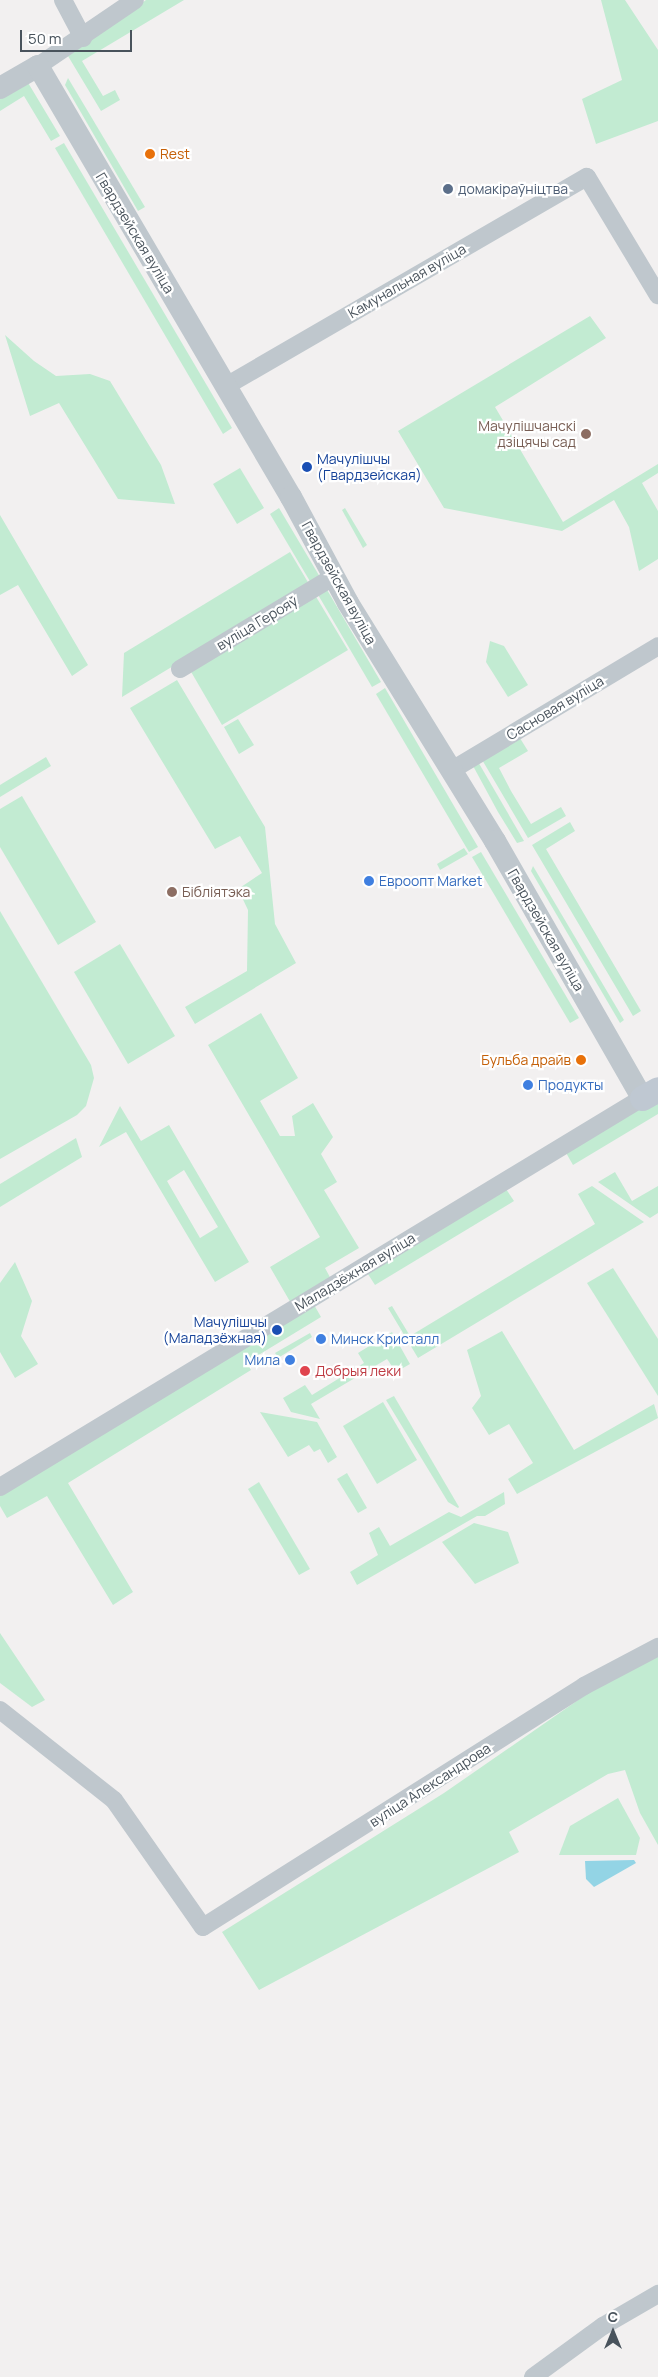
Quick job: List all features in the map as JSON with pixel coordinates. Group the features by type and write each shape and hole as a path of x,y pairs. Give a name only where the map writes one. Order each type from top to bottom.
{"street":[{"path":"63,0 83,38"},
{"path":"0,88 83,38 135,0"},
{"name":"Гвардзейская вуліца","path":"38,66 298,509 333,577 650,1093"},
{"name":"Камунальная вуліца","path":"226,386 587,177 658,295"},
{"name":"вуліца Герояў","path":"180,669 333,577"},
{"name":"Сасновая вуліца","path":"452,770 658,646"},
{"name":"Маладзёжная вуліца","path":"0,1487 650,1093"},
{"name":"вуліца Александрова","path":"0,1710 114,1800 203,1927 584,1686 658,1647"},
{"path":"533,2377 603,2326 658,2294"}],"green space":[{"path":"146,0 184,0 82,61 103,96 115,90 120,100 101,111 68,56"},
{"path":"601,0 625,0 658,50 658,121 596,144 582,99 622,80"},
{"path":"68,78 145,207 138,211 65,85"},
{"path":"27,81 60,136 51,141 24,96 0,111 0,98"},
{"path":"64,143 232,428 223,434 55,148"},
{"path":"590,316 606,338 495,407 563,522 658,464 658,473 642,483 658,511 658,559 639,571 629,527 614,500 562,531 444,508 398,431"},
{"path":"5,335 34,361 56,376 90,374 110,381 161,465 175,504 118,499 59,403 30,416"},
{"path":"240,468 264,508 237,524 213,484"},
{"path":"279,508 320,577 311,583 270,514"},
{"path":"345,508 367,545 363,548 342,510"},
{"path":"0,515 88,665 72,676 18,585 0,595"},
{"path":"290,552 309,584 122,697 124,653"},
{"path":"326,588 381,682 372,687 317,593"},
{"path":"315,595 348,650 222,725 190,670"},
{"path":"490,641 504,646 528,685 508,697 486,662"},
{"path":"177,680 265,827 275,924 296,963 195,1024 185,1007 247,971 248,910 238,889 262,873 240,836 215,849 130,708"},
{"path":"385,688 478,847 469,852 376,694"},
{"path":"238,719 254,745 239,754 224,727"},
{"path":"518,735 528,751 499,768 511,791 531,824 561,807 566,816 528,838 481,758"},
{"path":"46,757 51,766 0,797 0,785"},
{"path":"477,760 524,841 517,843 498,812 472,764"},
{"path":"22,796 96,922 58,945 0,847 0,809"},
{"path":"570,822 575,831 546,849 641,1011 633,1016 532,845"},
{"path":"464,848 468,854 440,870 437,864"},
{"path":"481,852 579,1018 570,1023 472,857"},
{"path":"533,866 624,1020 620,1023 531,871"},
{"path":"0,911 91,1065 94,1078 86,1106 77,1115 0,1159"},
{"path":"120,944 175,1036 128,1064 74,972"},
{"path":"261,1013 298,1078 260,1101 280,1136 295,1136 292,1116 313,1103 333,1137 321,1154 337,1182 324,1190 359,1248 325,1268 332,1281 292,1305 270,1267 320,1237 208,1045"},
{"path":"658,1095 658,1114 573,1165 565,1151"},
{"path":"120,1106 141,1141 169,1125 249,1262 215,1282 126,1132 99,1147","holes":["184,1170 218,1227 200,1238 167,1181"]},
{"path":"76,1138 82,1157 0,1207 0,1184"},
{"path":"615,1172 632,1201 658,1186 658,1213 650,1218 598,1182"},
{"path":"592,1186 644,1222 418,1358 388,1308 392,1306 410,1336 595,1224 578,1194"},
{"path":"506,1189 514,1201 375,1285 366,1271"},
{"path":"15,1262 32,1301 21,1336 38,1364 15,1378 0,1352 0,1283"},
{"path":"613,1268 658,1339 658,1396 587,1283"},
{"path":"313,1303 321,1317 247,1362 251,1370 68,1483 133,1592 113,1605 47,1496 7,1518 0,1506 0,1492"},
{"path":"502,1331 574,1450 654,1404 658,1418 517,1494 508,1479 533,1463 509,1424 489,1435 472,1408 481,1396 467,1350"},
{"path":"392,1332 410,1364 396,1372 387,1359 311,1404 320,1419 291,1412 283,1398 305,1385 312,1395 364,1363 358,1353"},
{"path":"310,1333 312,1337 278,1358 275,1353"},
{"path":"394,1396 458,1508 448,1502 386,1400"},
{"path":"383,1402 417,1460 377,1484 343,1426"},
{"path":"260,1412 317,1422 337,1457 328,1463 320,1449 314,1452 309,1445 288,1457"},
{"path":"347,1473 367,1508 358,1513 337,1479"},
{"path":"259,1482 310,1569 299,1575 248,1489"},
{"path":"504,1492 505,1504 485,1516 477,1516 357,1585 350,1572 378,1555 369,1533 379,1527 390,1546 449,1512 461,1517"},
{"path":"474,1523 508,1532 519,1563 475,1584 442,1542"},
{"path":"0,1633 45,1700 32,1707 0,1683"},
{"path":"658,1654 658,1845 640,1813 625,1770 608,1774 509,1832 519,1852 259,1990 222,1932 444,1793 594,1689"},
{"path":"618,1798 640,1838 636,1855 559,1855 570,1826"}],"water":[{"path":"634,1860 636,1863 594,1887 586,1879 585,1861"}],"place":[{"name":"Rest","path":"150,154"},
{"name":"домакіраўніцтва","path":"448,189"},
{"name":"Мачулішчанскі дзіцячы сад","path":"586,434"},
{"name":"Мачулішчы (Гвардзейская)","path":"307,467"},
{"name":"Евроопт Market","path":"369,881"},
{"name":"Бібліятэка","path":"172,892"},
{"name":"Бульба драйв","path":"581,1060"},
{"name":"Продукты","path":"528,1085"},
{"name":"Мачулішчы (Маладзёжная)","path":"277,1330"},
{"name":"Минск Кристалл","path":"321,1339"},
{"name":"Мила","path":"290,1360"},
{"name":"Добрыя леки","path":"305,1371"}]}
